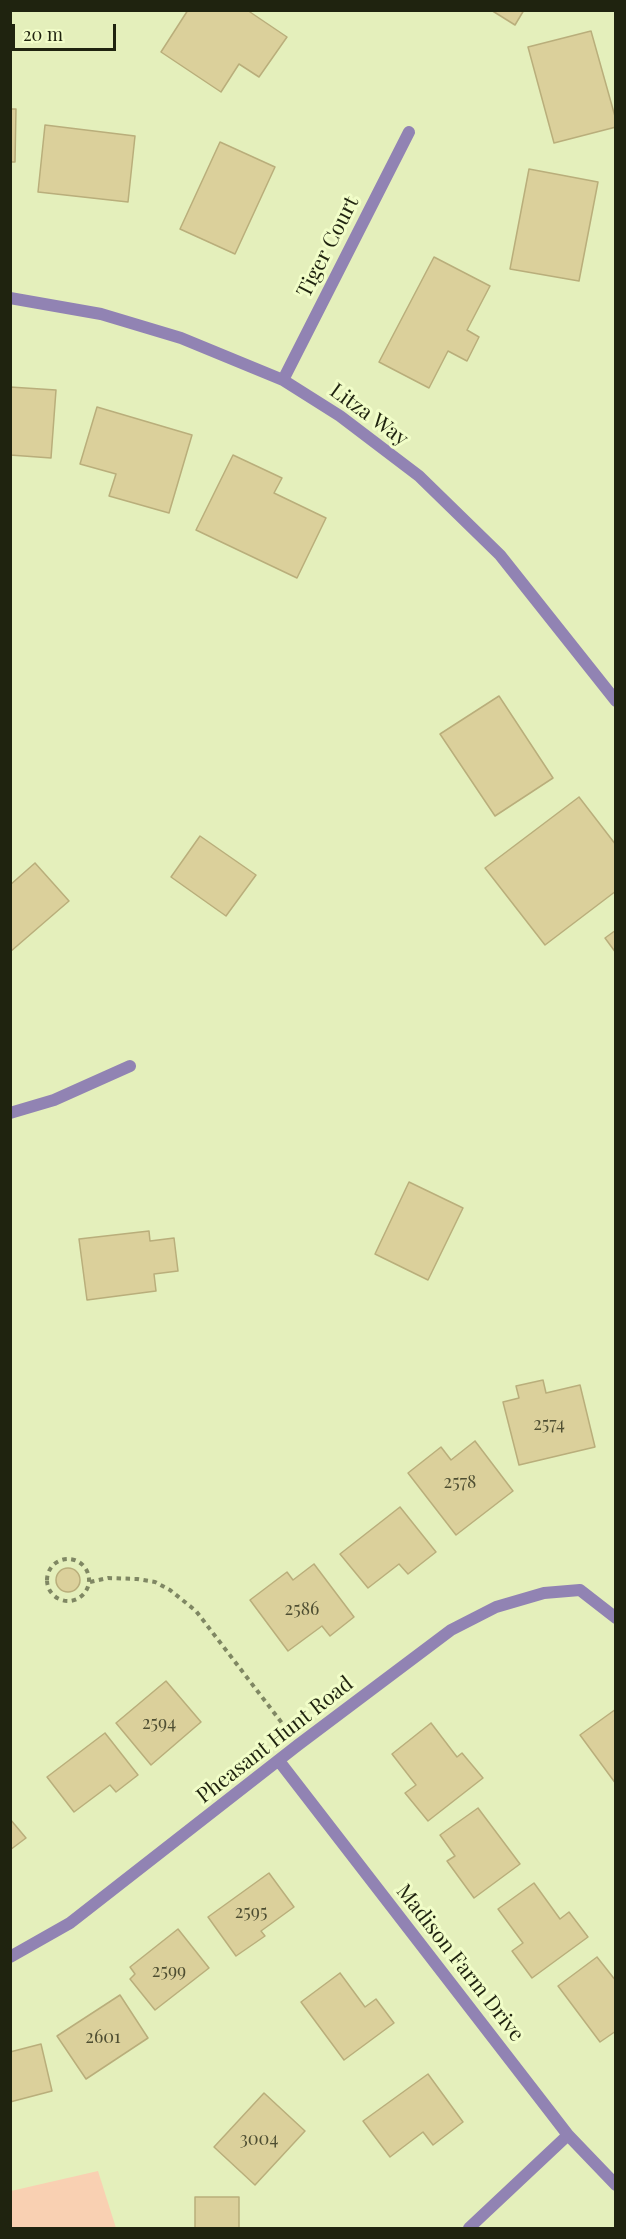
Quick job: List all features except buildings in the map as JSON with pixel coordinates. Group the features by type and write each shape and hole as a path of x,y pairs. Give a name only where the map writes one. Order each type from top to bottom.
{"street":[{"name":"Tiger Court","path":"283,380 409,132"},
{"name":"Litza Way","path":"10,298 101,314 181,338 283,380 340,416 419,476 500,555 615,700"},
{"path":"10,1113 54,1100 130,1066"},
{"name":"Pheasant Hunt Road","path":"10,1957 70,1923 298,1745 451,1630 496,1607 544,1593 580,1590 615,1618"},
{"name":"Madison Farm Drive","path":"279,1761 568,2135 615,2185"},
{"path":"469,2229 568,2135"}],"path":[{"path":"90,1582 87,1569 74,1559 57,1561 47,1575 49,1588 53,1595 64,1600 73,1600 82,1596 90,1582 108,1578 155,1582 170,1590 196,1611 298,1745"}],"shaded area":[{"path":"98,2171 116,2228 11,2228 11,2191"}]}
